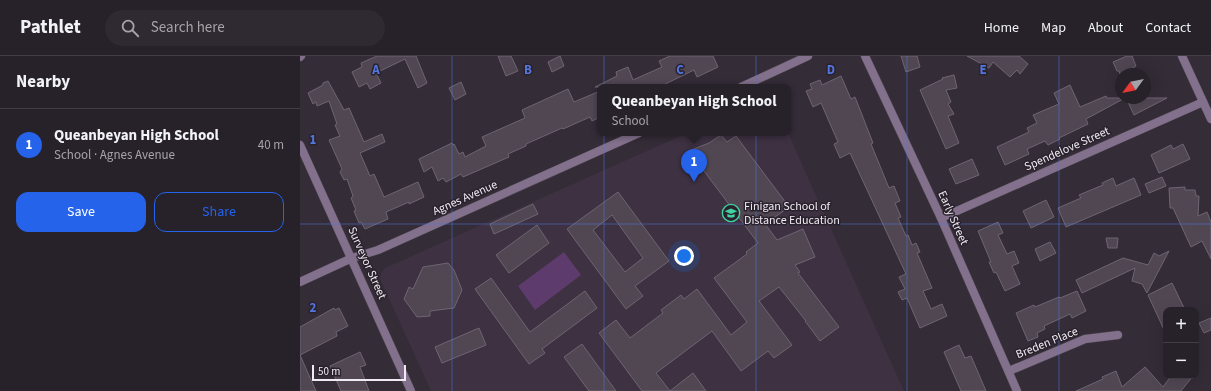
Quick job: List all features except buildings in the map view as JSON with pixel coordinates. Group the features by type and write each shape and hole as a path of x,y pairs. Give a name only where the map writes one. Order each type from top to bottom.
{"street":[{"path":"747,84 808,56"},
{"name":"Early Street","path":"865,56 940,218 1017,391"},
{"path":"1182,56 1211,119"},
{"name":"Spendelove Street","path":"940,218 1203,102"},
{"name":"Agnes Avenue","path":"300,282 352,258 378,250 632,136"},
{"name":"Surveyor Street","path":"300,145 411,391"},
{"name":"Breden Place","path":"1009,371 1085,339 1118,335"}],"shaded area":[{"path":"680,136 789,136 904,391 431,391 380,279 381,273 385,268"},
{"path":"564,252 581,275 535,310 518,286"}],"place":[{"name":"Queanbeyan High School","path":"694,182"},
{"name":"Finigan School of Distance Education","path":"731,213"}]}
